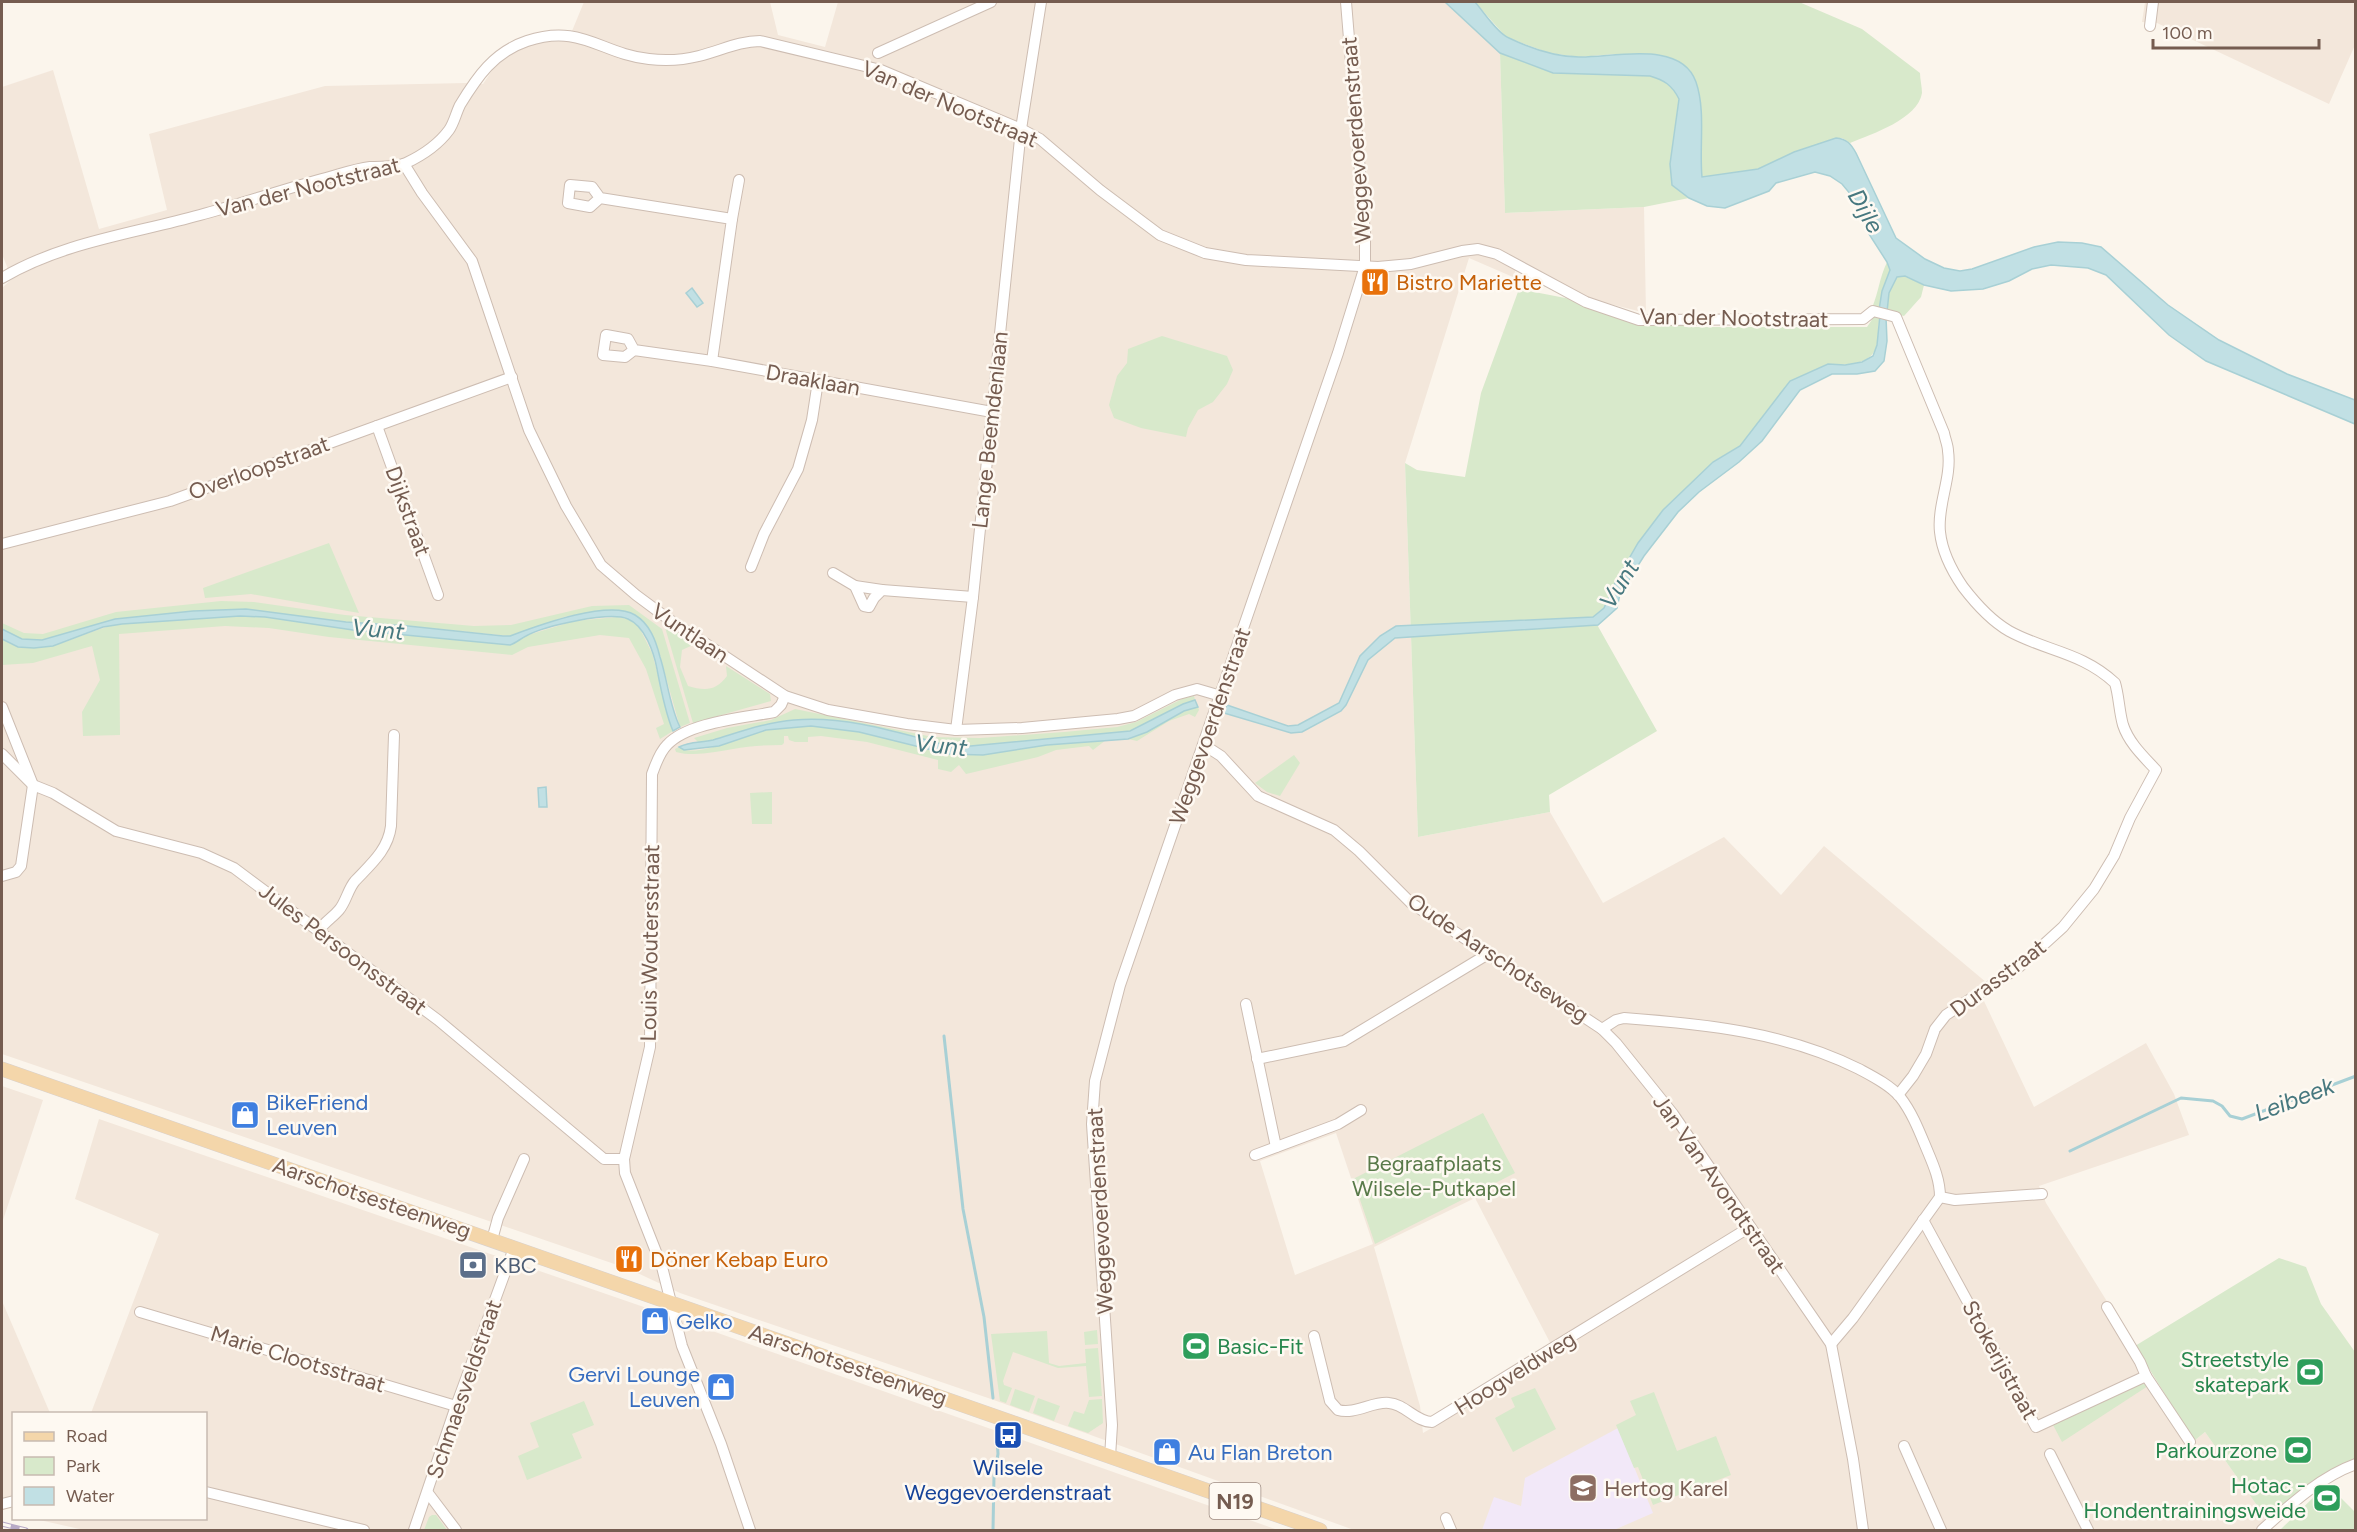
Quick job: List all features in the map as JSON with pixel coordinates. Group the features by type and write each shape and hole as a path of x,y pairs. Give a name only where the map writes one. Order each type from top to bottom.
{"main road":[{"name":"Aarschotsesteenweg","path":"2,1069 1320,1530"}],"street":[{"path":"878,52 991,2"},
{"name":"Lange Beemdenlaan","path":"956,730 973,597 1021,129 1041,2"},
{"name":"Weggevoerdenstraat","path":"1110,1457 1112,1425 1093,1135 1095,1081 1120,985 1342,344 1365,266 1365,233 1346,2"},
{"path":"2150,26 2153,2"},
{"name":"Van der Nootstraat","path":"2,278 23,266 80,244 201,215 360,170 404,164 434,147 444,135 484,68 505,50 527,40 556,34 582,37 631,56 674,60 697,57 747,41 760,41 881,69 1021,129 1040,139 1160,235 1205,253 1246,260 1399,266 1478,249 1497,254 1586,302 1639,320 1863,319 1875,311 1894,316 1944,433 1948,450 1940,512 1940,532 1944,550 1955,575 1973,600 1999,624 2011,632 2085,661 2115,683 2122,723 2127,735 2134,747 2156,770"},
{"name":"Vuntlaan","path":"404,164 422,193 472,261 529,429 566,506 601,565 636,596 785,696 828,710 956,730 1022,728 1118,719 1134,716 1175,695 1197,689 1221,698"},
{"path":"712,361 739,180"},
{"path":"600,198 732,219"},
{"name":"Draaklaan","path":"634,350 712,361 992,412"},
{"name":"Overloopstraat","path":"2,544 170,501 512,377"},
{"path":"751,567 764,534 798,469 812,420 818,381"},
{"name":"Dijkstraat","path":"377,426 438,596"},
{"path":"833,573 855,586 973,597"},
{"path":"855,586 864,606 869,607 882,590"},
{"name":"Louis Woutersstraat","path":"750,1530 722,1444 682,1346 662,1267 625,1173 624,1160 650,1047 652,774 660,754 672,740 690,730 774,712 781,705 785,696"},
{"path":"2,707 33,785 21,866 16,872 2,876"},
{"path":"319,930 341,907 352,885 379,857 388,840 392,826 394,735"},
{"name":"Oude Aarschotseweg","path":"1204,745 1221,756 1258,796 1334,830 1359,851 1411,903 1602,1029 1624,1018 1712,1026 1794,1042 1832,1055 1866,1072 1898,1095 1911,1114 1940,1184 1940,1197"},
{"name":"Jules Persoonsstraat","path":"2,754 33,785 53,793 116,831 216,859 244,875 438,1020 604,1158 624,1160"},
{"name":"Durasstraat","path":"1898,1095 1913,1076 1926,1054 1935,1029 1946,1015 2019,967 2063,927 2094,889 2114,856 2130,818 2156,770"},
{"path":"1257,1059 1344,1041 1488,954"},
{"path":"1246,1005 1276,1147"},
{"name":"Jan Van Avondtstraat","path":"1602,1029 1673,1114 1831,1344"},
{"path":"1255,1155 1338,1124 1361,1110"},
{"path":"492,1240 498,1218 524,1158"},
{"path":"1863,1530 1853,1459 1831,1344 1853,1318 1940,1197 1955,1200 2043,1194"},
{"name":"Stokerijstraat","path":"1923,1220 2036,1427 2146,1376"},
{"name":"Hoogveldweg","path":"1314,1336 1330,1401 1338,1410 1346,1412 1388,1403 1424,1421 1438,1421 1750,1227"},
{"name":"Schmaesveldstraat","path":"414,1530 456,1406 514,1248"},
{"path":"2106,1307 2140,1362 2146,1376 2190,1442"},
{"name":"Marie Clootsstraat","path":"140,1312 456,1406"},
{"path":"1904,1446 1941,1530"},
{"path":"2050,1454 2088,1530"},
{"path":"2262,1530 2328,1477 2355,1464"},
{"path":"207,1492 363,1530"},
{"path":"428,1492 456,1530"},
{"path":"1446,1518 1451,1530"}],"shaded area":[{"path":"584,2 770,2 778,35 825,47 838,2 1445,2 1500,53 1505,213 1644,207 1646,313 1586,298 1519,262 1513,277 1469,258 1405,463 1418,837 1550,812 1603,903 1724,837 1781,895 1824,846 1994,991 1983,999 2034,1107 2146,1043 2174,1094 2189,1135 2039,1186 2046,1203 2108,1303 2103,1307 2194,1441 2205,1432 2268,1521 2257,1530 1354,1530 991,1399 680,1293 629,1269 2,1054 2,288 12,279 2,254 2,87 53,70 99,229 167,210 149,134 325,86 483,84 495,66 518,50 539,42 572,41 572,31","holes":["1336,1133 1373,1244 1295,1275 1260,1161","1475,1198 1557,1356 1423,1433 1420,1406 1374,1247"]},
{"path":"2145,2 2355,2 2355,45 2329,104 2157,23 2142,22"},
{"path":"2,1086 43,1100 2,1223"},
{"path":"99,1119 667,1315 1278,1530 84,1530 39,1520 207,1520 207,1412 91,1412 159,1234 75,1199"},
{"path":"2,1301 50,1412 12,1412 12,1498 2,1511"},
{"name":"Hertog Karel","path":"1618,1428 1653,1513 1614,1530 1482,1530 1494,1497 1521,1506 1525,1478"}],"green space":[{"path":"1475,2 1799,2 1862,29 1920,73 1922,93 1919,102 1903,118 1850,143 1842,138 1794,152 1758,169 1702,177 1700,101 1696,81 1615,54 1579,57 1549,53 1506,37"},
{"path":"1500,53 1553,73 1650,76 1667,84 1679,99 1670,164 1672,185 1689,198 1644,207 1505,213"},
{"path":"1887,262 1890,270 1924,285 1921,297 1904,316 1872,308"},
{"path":"1519,289 1586,302 1639,320 1687,320 1684,327 1867,327 1875,315 1880,315 1878,341 1870,357 1857,363 1828,364 1766,412 1740,446 1713,462 1663,510 1638,543 1606,610 1595,621 1657,731 1549,795 1550,812 1418,837 1405,463 1417,470 1465,477 1481,393"},
{"path":"1162,336 1227,356 1233,370 1227,384 1213,402 1198,410 1188,428 1186,437 1141,428 1114,418 1109,405 1117,376 1127,363 1128,349"},
{"path":"329,543 359,613 251,594 205,598 203,588"},
{"path":"221,601 254,602 345,615 474,626 511,625 592,606 629,605 662,629 690,723 680,727 660,656 650,630 636,615 621,612 567,616 510,636 346,622 246,609 193,611 115,619 42,640 22,639 2,629 2,623 24,633 43,634 116,612"},
{"path":"240,616 265,617 353,630 510,645 525,636 574,621 617,617 628,619 638,625 652,653 673,731 660,739 656,728 664,724 646,669 629,638 600,635 528,647 512,655 329,637 269,628 225,626 119,634 120,735 83,736 82,712 100,680 92,646 33,663 2,665 2,639 19,645 50,646 125,623"},
{"path":"664,624 695,644 682,650 680,667 688,686 705,689 719,685 727,676 726,666 770,694 771,701 693,723"},
{"path":"1194,696 1195,700 1130,731 960,747 870,726 827,720 784,721 703,742 698,742 694,738 727,728 771,720 795,709 933,737 980,738 1064,732 1117,727 1136,722 1182,699"},
{"path":"1198,707 1199,710 1195,717 1189,714 1169,721 1137,741 1128,739 1180,713"},
{"path":"811,726 859,732 948,754 983,755 1047,745 1106,740 1093,750 1089,746 1056,750 1038,757 966,774 959,765 951,772 938,769 938,760 867,742 821,736 808,737 808,742 795,742 789,740 788,736 784,736 782,745 751,746 704,754 676,752 675,749 679,747 686,750 708,748 764,730"},
{"path":"1294,755 1300,763 1280,796 1267,792 1255,783"},
{"path":"772,792 772,824 752,824 750,793"},
{"name":"Begraafplaats Wilsele-Putkapel","path":"1483,1113 1515,1173 1375,1244 1353,1179"},
{"path":"2279,1258 2306,1267 2321,1304 2355,1352 2355,1460 2279,1506 2268,1521 2205,1432 2194,1441 2135,1346"},
{"path":"1097,1330 1098,1344 1085,1345 1084,1332"},
{"path":"1047,1331 1049,1363 1059,1366 1086,1363 1085,1349 1098,1348 1102,1396 1089,1397 1086,1366 1058,1368 1013,1352 1003,1381 1004,1385 1012,1388 1006,1403 1000,1401 991,1334"},
{"path":"2142,1383 2148,1386 2062,1442 2052,1423"},
{"path":"1535,1388 1556,1429 1513,1452 1495,1418 1515,1407 1511,1398"},
{"path":"1015,1389 1035,1396 1029,1412 1010,1405"},
{"path":"1654,1392 1677,1451 1716,1436 1731,1475 1653,1505 1638,1467 1634,1468 1616,1425 1636,1415 1630,1401"},
{"path":"1038,1398 1060,1406 1054,1421 1033,1413"},
{"path":"1102,1399 1103,1423 1088,1433 1068,1426 1074,1411 1084,1414 1089,1400"},
{"path":"584,1401 594,1425 572,1434 582,1458 527,1480 518,1456 539,1447 530,1423"},
{"name":"Hotac - Hondentrainingsweide","path":"2327,1484 2355,1512 2355,1530 2280,1530"},
{"path":"432,1515 436,1515 447,1530 424,1530"}],"water":[{"name":"Dijle","path":"1445,2 1475,2 1505,36 1552,54 1593,57 1644,54 1661,55 1676,60 1688,69 1696,82 1699,93 1702,117 1702,177 1758,169 1794,152 1836,138 1846,141 1856,153 1896,238 1925,259 1944,268 1960,271 1972,269 2034,247 2058,242 2101,247 2168,305 2219,340 2287,374 2355,400 2355,424 2206,361 2169,335 2106,275 2088,268 2051,265 2032,269 2009,281 1983,289 1951,291 1924,285 1905,276 1897,277 1889,293 1887,312 1879,310 1882,291 1890,270 1867,231 1857,202 1842,184 1830,176 1815,172 1776,183 1769,191 1725,208 1707,206 1689,198 1672,185 1670,164 1679,99 1667,84 1650,76 1553,73 1500,53"},
{"path":"692,288 703,303 697,307 686,293"},
{"name":"Vunt","path":"1880,315 1886,317 1887,341 1884,361 1875,371 1832,374 1800,390 1762,441 1678,512 1644,556 1620,594 1617,608 1598,625 1395,638 1368,660 1341,711 1302,732 1291,733 1224,713 1227,705 1288,726 1298,725 1339,703 1360,656 1380,636 1396,626 1593,617 1604,608 1615,583 1638,543 1663,510 1713,462 1740,446 1790,381 1828,364 1845,365 1862,362 1873,356 1877,345"},
{"name":"Vunt","path":"246,609 346,622 503,636 510,636 537,626 591,612 623,611 635,615 652,633 680,727 673,731 665,709 656,663 648,641 634,623 619,617 592,618 561,624 535,632 510,645 353,630 265,617 240,616 122,624 103,627 53,646 34,648 18,647 2,639 2,629 22,639 42,640 115,619 193,611"},
{"name":"Vunt","path":"1195,700 1198,707 1184,711 1147,732 1128,739 1047,745 983,755 948,754 859,732 811,726 766,730 719,746 684,750 679,747 774,723 814,719 875,727 960,747 1130,731"},
{"path":"546,787 547,807 539,807 538,788"}],"waterway":[{"path":"944,1036 963,1209 984,1317 993,1398"},
{"name":"Leibeek","path":"2070,1151 2181,1098 2213,1101 2222,1106 2230,1116 2242,1119 2356,1076"},
{"path":"993,1530 997,1437"}],"railway":[{"path":"2,1524 26,1530"}],"place":[{"name":"Bistro Mariette","path":"1375,282"},
{"name":"BikeFriend Leuven","path":"245,1115"},
{"name":"Döner Kebap Euro","path":"629,1259"},
{"name":"KBC","path":"473,1265"},
{"name":"Gelko","path":"655,1321"},
{"name":"Basic-Fit","path":"1196,1346"},
{"name":"Streetstyle skatepark","path":"2310,1372"},
{"name":"Gervi Lounge Leuven","path":"721,1387"},
{"name":"Wilsele Weggevoerdenstraat","path":"1008,1435"},
{"name":"Parkourzone","path":"2298,1450"},
{"name":"Au Flan Breton","path":"1167,1452"},
{"name":"Hertog Karel","path":"1583,1488"},
{"name":"Hotac - Hondentrainingsweide","path":"2327,1498"}]}
